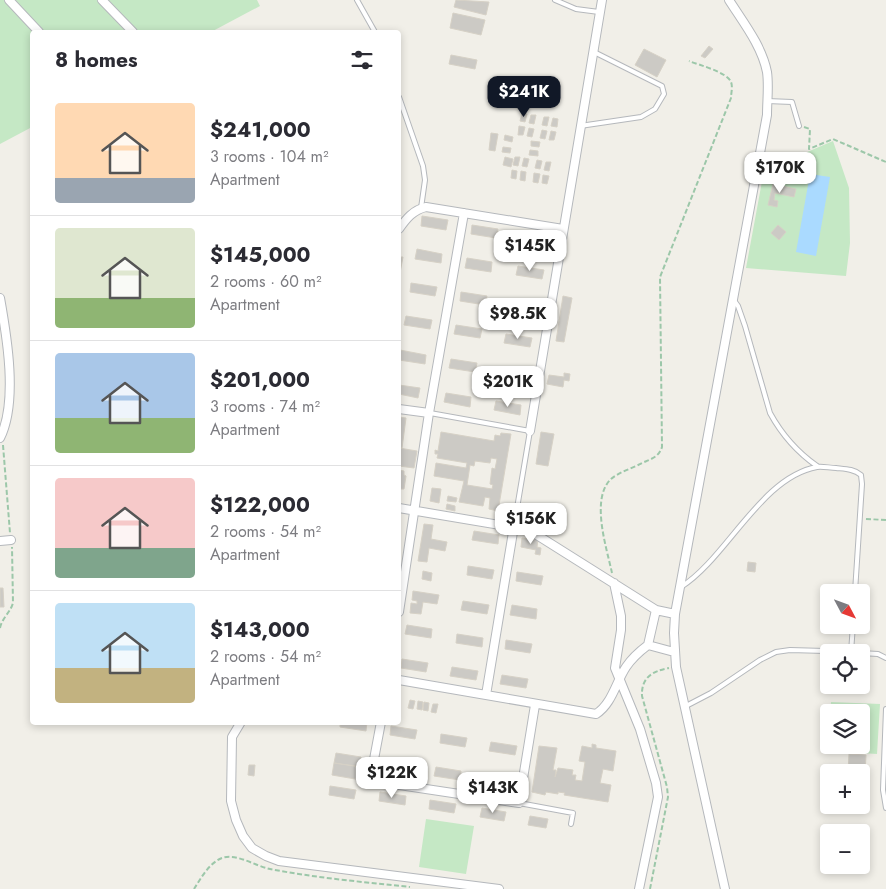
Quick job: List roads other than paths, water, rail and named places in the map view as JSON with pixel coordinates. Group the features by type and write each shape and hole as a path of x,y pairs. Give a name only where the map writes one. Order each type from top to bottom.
{"street":[{"path":"9,0 37,30"},
{"path":"102,0 130,30"},
{"path":"530,431 602,0"},
{"path":"725,889 674,652 675,614 732,299 765,130 768,101 764,63 754,41 729,0"},
{"path":"401,226 408,217 421,208 432,208 563,229"},
{"path":"401,598 429,413 464,214"},
{"path":"0,298 10,401 1,435"},
{"path":"401,409 429,413"},
{"path":"401,508 529,530 656,610 675,614"},
{"path":"486,695 514,526"},
{"path":"0,541 11,540"},
{"path":"614,583 621,616 621,630 615,668 640,728 656,783 658,797 639,889"},
{"path":"401,680 535,705 596,714 606,706 631,661 646,646 656,610"},
{"path":"646,646 674,652"},
{"path":"380,725 372,770 378,780 386,783 519,804 535,705"},
{"path":"239,725 232,737 231,801 243,836 252,848 279,861 499,889"}],"lane":[{"path":"357,0 374,30"},
{"path":"555,0 576,9 599,12"},
{"path":"580,126 642,118 655,109 664,94 662,86 593,51"},
{"path":"768,101 792,102 799,126"},
{"path":"401,103 423,166 425,180 421,208"},
{"path":"732,299 738,306 745,326 773,418 795,449 818,466"},
{"path":"429,413 530,431 514,526"},
{"path":"681,588 702,571 777,487 799,474 818,466 854,470 861,475 855,584"},
{"path":"686,706 711,693 760,660 776,652 790,650 820,651"},
{"path":"870,654 886,657"},
{"path":"886,709 882,790 886,808"},
{"path":"519,804 573,813 571,824"}],"water":[{"path":"810,174 830,177 816,256 796,252"}]}
